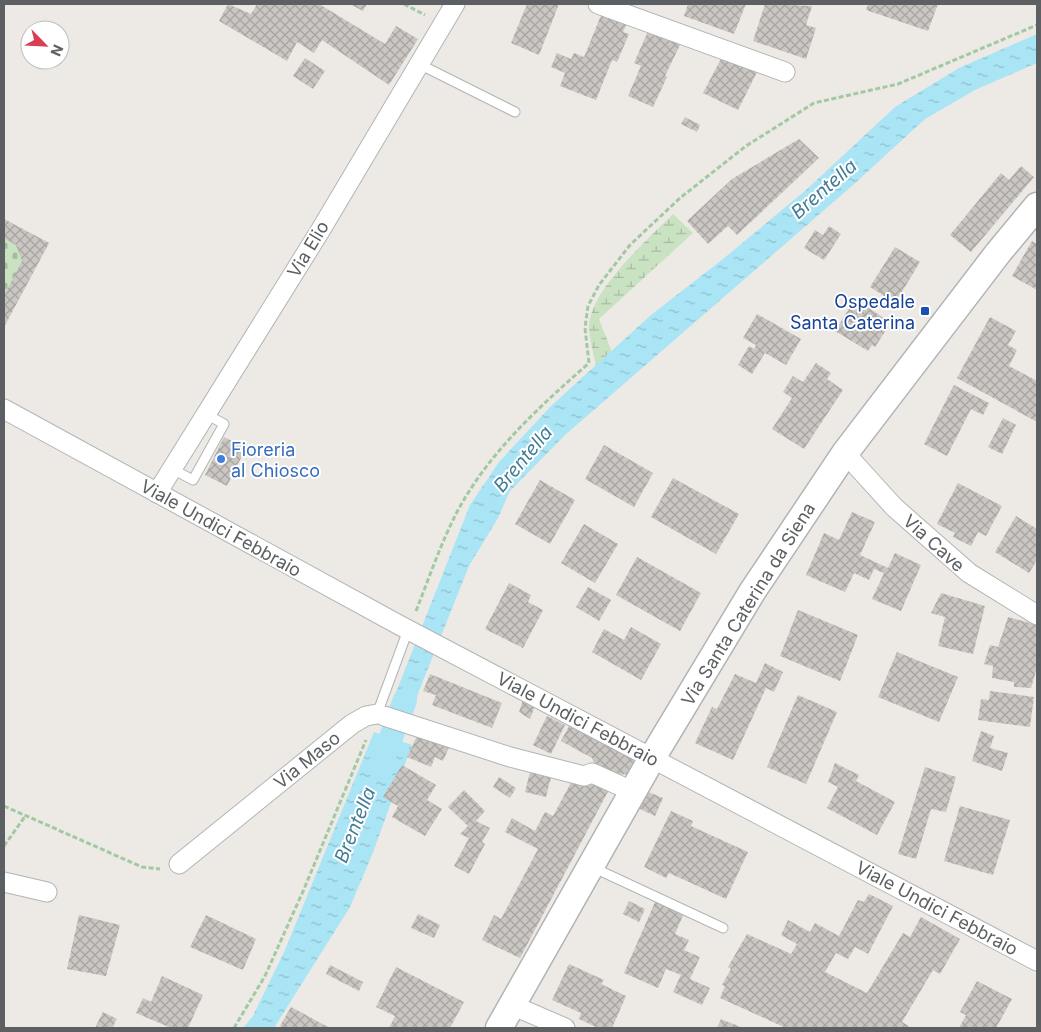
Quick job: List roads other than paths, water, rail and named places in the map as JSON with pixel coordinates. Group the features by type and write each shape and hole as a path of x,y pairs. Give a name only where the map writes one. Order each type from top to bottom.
{"street":[{"name":"Via Elio","path":"157,493 455,4"},
{"path":"598,4 785,72"},
{"name":"Via Santa Caterina da Siena","path":"499,1028 514,1006 652,758 752,592 845,453 998,253 1037,206"},
{"name":"Viale Undici Febbraio","path":"4,409 411,632 1037,961"},
{"name":"Via Cave","path":"845,453 894,507 969,573 1037,615"},
{"path":"380,715 510,757 584,776 592,773 634,792"},
{"name":"Via Maso","path":"179,864 352,724 366,716 380,715"},
{"path":"4,882 47,892"},
{"path":"514,1006 565,1028"}],"lane":[{"path":"419,64 515,112"},
{"path":"380,715 411,632"},
{"path":"592,867 723,928"}],"water":[{"path":"1037,34 1037,63 975,90 925,119 853,185 565,435 510,491 498,518 469,566 409,716 389,710 470,505 499,462 551,406 651,315 723,259 806,190 895,107 959,68"},
{"path":"374,732 412,745 372,855 350,907 274,1028 243,1028 253,1016 285,950"}],"waterway":[{"name":"Brentella","path":"380,767 405,700"}],"place":[{"name":"Ospedale Santa Caterina","path":"925,311"},
{"name":"Fioreria al Chiosco","path":"221,459"}]}
